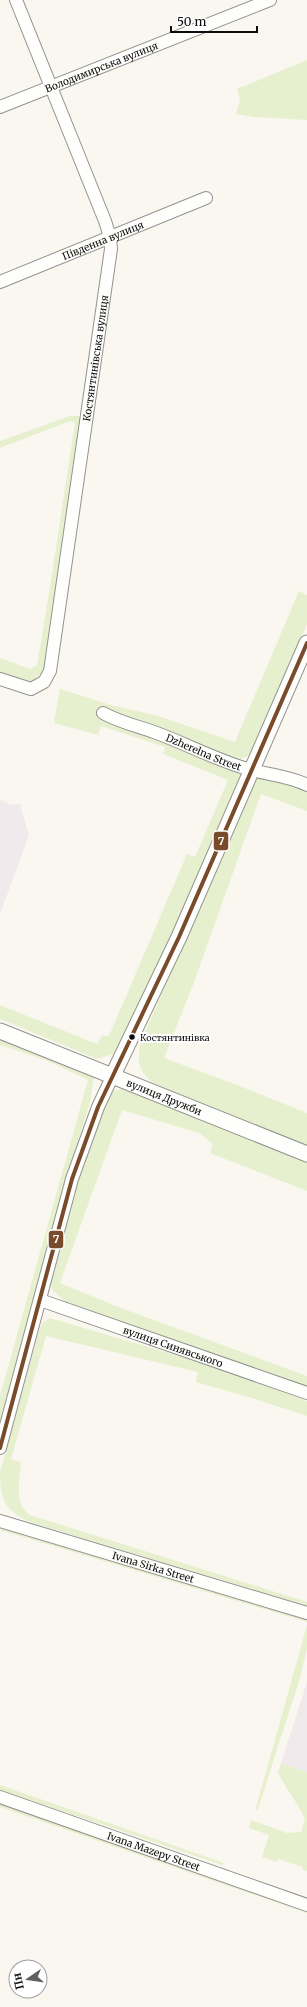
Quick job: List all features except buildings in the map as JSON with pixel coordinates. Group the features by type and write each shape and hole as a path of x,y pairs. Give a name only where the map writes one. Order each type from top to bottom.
{"street":[{"name":"Костянтинівська вулиця","path":"0,678 31,689 44,682 50,671 109,274 110,237 16,0"},
{"name":"Володимирська вулиця","path":"0,107 270,0"},
{"name":"Південна вулиця","path":"0,282 206,198"},
{"path":"0,1448 72,1179 98,1107 178,937 307,643"},
{"name":"Dzherelna Street","path":"103,713 112,718 251,770 291,778 307,785"},
{"name":"вулиця Дружби","path":"0,1031 307,1154"},
{"name":"вулиця Синявського","path":"40,1300 307,1393"},
{"name":"Ivana Sirka Street","path":"0,1521 307,1613"},
{"name":"Ivana Mazepy Street","path":"0,1797 307,1905"}],"shaded area":[{"path":"0,800 12,805 20,804 29,835 0,914"},
{"path":"307,1682 307,1772 281,1763"}],"green space":[{"path":"307,60 307,120 254,117 236,114 240,99 237,89"},
{"path":"70,416 79,416 81,422 46,661 42,672 32,682 24,682 0,672 0,658 30,669 37,665 75,423 70,421 0,448 0,441"},
{"path":"299,591 307,595 307,624 250,755 241,759 227,757 239,768 241,779 185,911 116,1053 97,1059 0,1019 0,1005 97,1044 102,1036 109,1036 187,854 195,857 228,780 163,754 165,747 101,726 98,735 54,723 60,689 111,705 158,716 235,742"},
{"path":"258,773 307,790 307,811 261,794 193,985 164,1058 307,1113 307,1146 153,1083 141,1069 139,1059 141,1041"},
{"path":"0,1034 90,1073 94,1077 90,1102 53,1227 0,1427 0,1396 88,1080 48,1061 0,1045"},
{"path":"124,1088 307,1159 307,1191 210,1153 213,1144 199,1133 122,1110 60,1283 121,1308 307,1376 307,1390 68,1304 52,1290 50,1281 76,1189 99,1122 109,1097 114,1091"},
{"path":"50,1318 209,1365 307,1401 307,1416 196,1382 198,1372 46,1336 11,1459 21,1462 19,1498 21,1505 25,1510 30,1515 307,1602 307,1606 33,1523 16,1515 11,1510 3,1498 0,1472 39,1331 43,1322"},
{"path":"0,1525 307,1619 307,1622 0,1530"},
{"path":"307,1625 307,1649 299,1681 258,1809 255,1811"},
{"path":"281,1763 307,1772 307,1871 303,1870 303,1867 278,1859 277,1862 262,1857 269,1835 249,1828 251,1820 287,1833 301,1832 305,1819 278,1772"},
{"path":"0,1785 224,1863 222,1865 0,1790"},
{"path":"0,1801 307,1908 307,1913 0,1807"}],"transit line":[{"name":"7","path":"0,1448 72,1179 98,1107 179,937 307,643"}],"place":[{"name":"Костянтинівка","path":"132,1037"}]}
